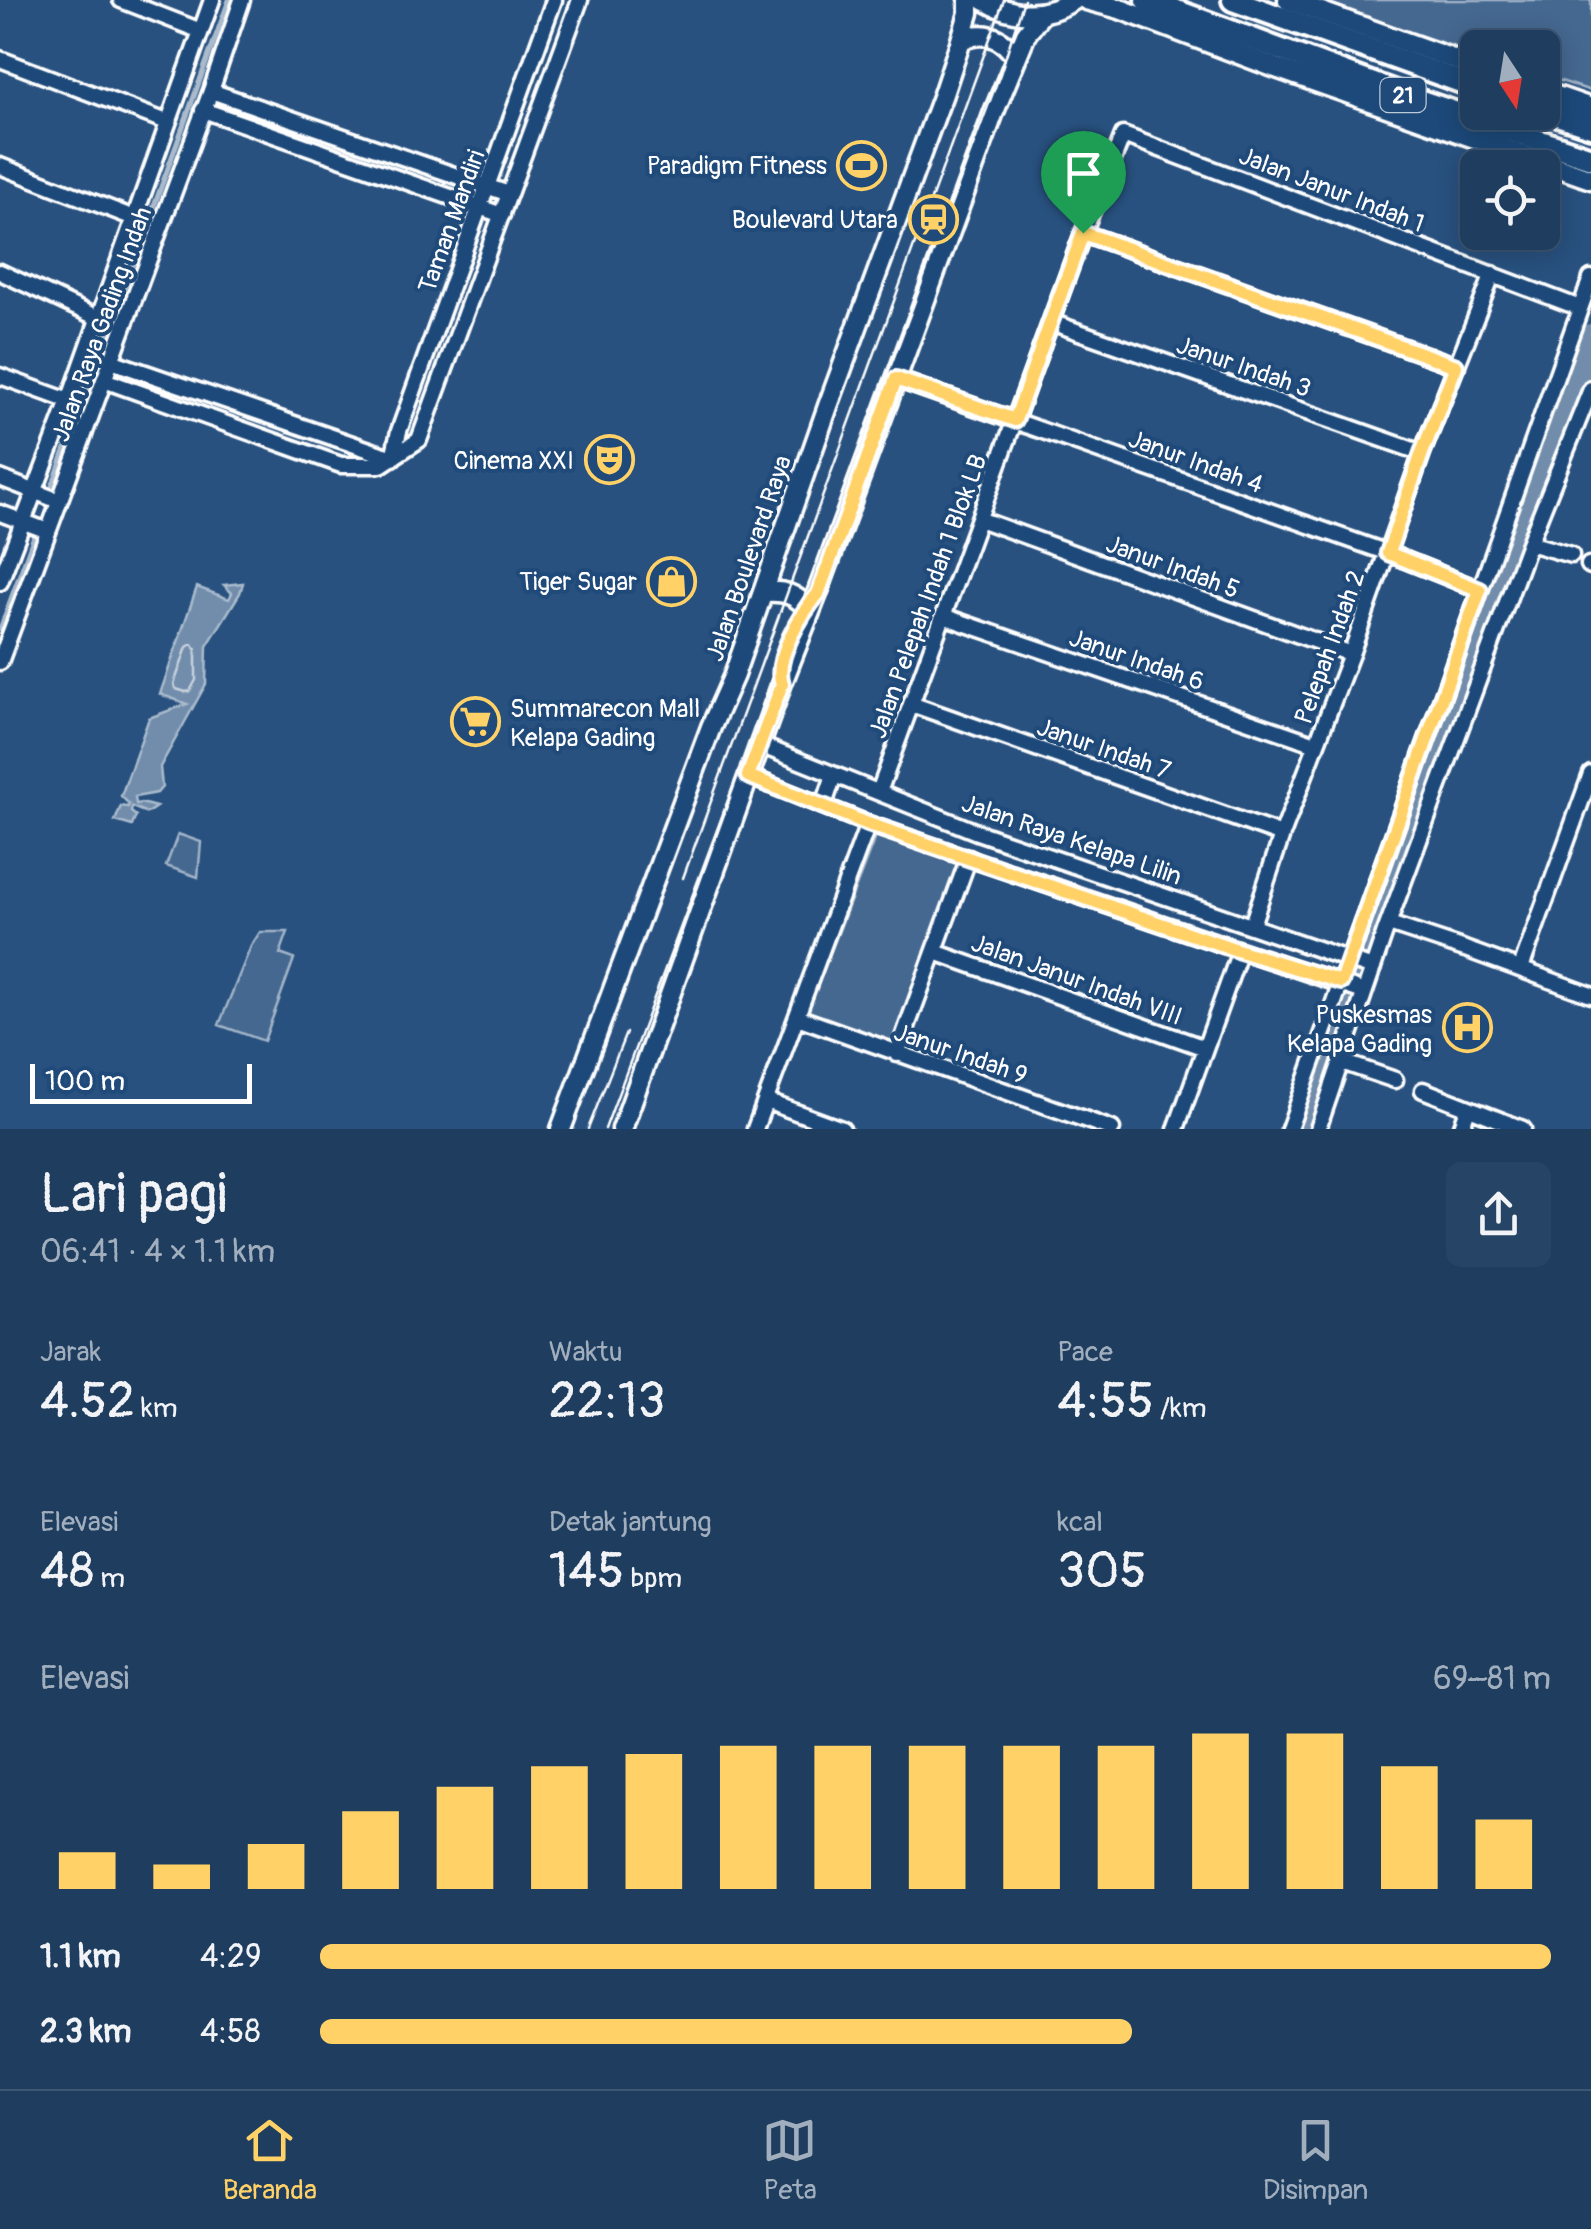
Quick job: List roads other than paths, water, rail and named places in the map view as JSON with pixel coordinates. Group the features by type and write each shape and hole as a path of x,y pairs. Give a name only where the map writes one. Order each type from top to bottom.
{"highway":[{"name":"21","path":"1147,0 1403,95 1591,158"},
{"name":"21","path":"1233,0 1460,82"},
{"path":"1560,116 1591,126"}],"main road":[{"name":"Jalan Boulevard Raya","path":"562,1129 768,583 961,40 969,0"},
{"path":"984,0 1010,12 1042,13 1074,0"},
{"path":"1086,0 1120,5 1266,64 1591,179"},
{"path":"1288,0 1460,62"},
{"path":"622,1129 812,600 1016,56 1042,13"},
{"path":"961,40 986,34 998,38 1016,56"},
{"path":"1560,97 1591,108"},
{"path":"768,583 780,592 812,600"}],"street":[{"path":"120,0 201,30"},
{"name":"Jalan Raya Gading Indah","path":"0,582 212,0"},
{"name":"Jalan Raya Gading Indah","path":"0,662 242,0"},
{"name":"Taman Mandiri","path":"387,461 554,0"},
{"name":"Taman Mandiri","path":"387,461 419,440 580,0"},
{"path":"0,59 168,122"},
{"path":"211,91 509,194"},
{"path":"204,110 502,215"},
{"name":"Jalan Pelepah Indah 1 Blok LB","path":"879,792 1083,233 1123,135"},
{"name":"Jalan Janur Indah 1","path":"1123,135 1580,308"},
{"path":"377,172 384,151"},
{"path":"0,166 134,218"},
{"path":"1083,233 1456,366"},
{"path":"0,272 98,318"},
{"name":"Pelepah Indah 2","path":"1252,925 1422,453 1493,274"},
{"path":"1289,1129 1353,987 1480,590 1591,278"},
{"name":"Janur Indah 3","path":"1051,322 1422,453"},
{"path":"111,361 387,461"},
{"path":"0,376 68,401"},
{"name":"Janur Indah 4","path":"896,379 1388,553 1480,590"},
{"path":"104,380 342,466 387,461"},
{"path":"1318,1129 1342,1062 1353,987 1361,964 1387,928 1529,543 1591,389"},
{"path":"259,436 266,415"},
{"path":"280,443 286,422"},
{"path":"0,478 57,500"},
{"path":"0,513 48,531"},
{"name":"Janur Indah 5","path":"979,520 1351,654"},
{"path":"1529,543 1570,555"},
{"name":"Janur Indah 6","path":"943,616 1316,744"},
{"name":"Janur Indah 7","path":"911,704 1282,835"},
{"name":"Jalan Raya Kelapa Lilin","path":"760,745 978,832 1361,964"},
{"path":"1521,968 1591,774"},
{"path":"824,805 834,775"},
{"name":"Jalan Raya Kelapa Lilin","path":"748,776 868,824 1353,987"},
{"path":"1574,818 1591,820"},
{"path":"755,1129 868,824"},
{"path":"897,1054 970,857"},
{"path":"1387,928 1521,968 1591,995"},
{"path":"1176,1129 1240,951"},
{"name":"Jalan Janur Indah VIII","path":"935,952 1205,1048"},
{"name":"Janur Indah 9","path":"797,1017 1112,1129"},
{"path":"1342,1062 1395,1080"},
{"path":"1423,1090 1523,1129"},
{"path":"766,1101 842,1129"},
{"path":"1461,1129 1468,1109"}],"water":[{"path":"243,583 207,646 206,684 160,767 162,787 157,793 135,797 136,804 156,807 147,813 132,807 136,816 132,826 115,821 121,806 129,804 121,796 149,718 187,704 160,694 197,587 229,599 232,593 224,585"}],"waterway":[{"path":"49,495 229,0"},
{"path":"1302,1129 1591,338"},
{"path":"0,629 35,533"}],"tram line":[{"path":"683,878 1004,0"},
{"path":"605,1129 1000,74 1024,0"},
{"path":"588,1129 626,1033"}],"place":[{"name":"Paradigm Fitness","path":"862,165"},
{"name":"Boulevard Utara","path":"933,219"},
{"name":"Cinema XXI","path":"609,460"},
{"name":"Tiger Sugar","path":"672,581"},
{"name":"Summarecon Mall Kelapa Gading","path":"475,722"},
{"name":"Puskesmas Kelapa Gading","path":"1467,1028"}]}
